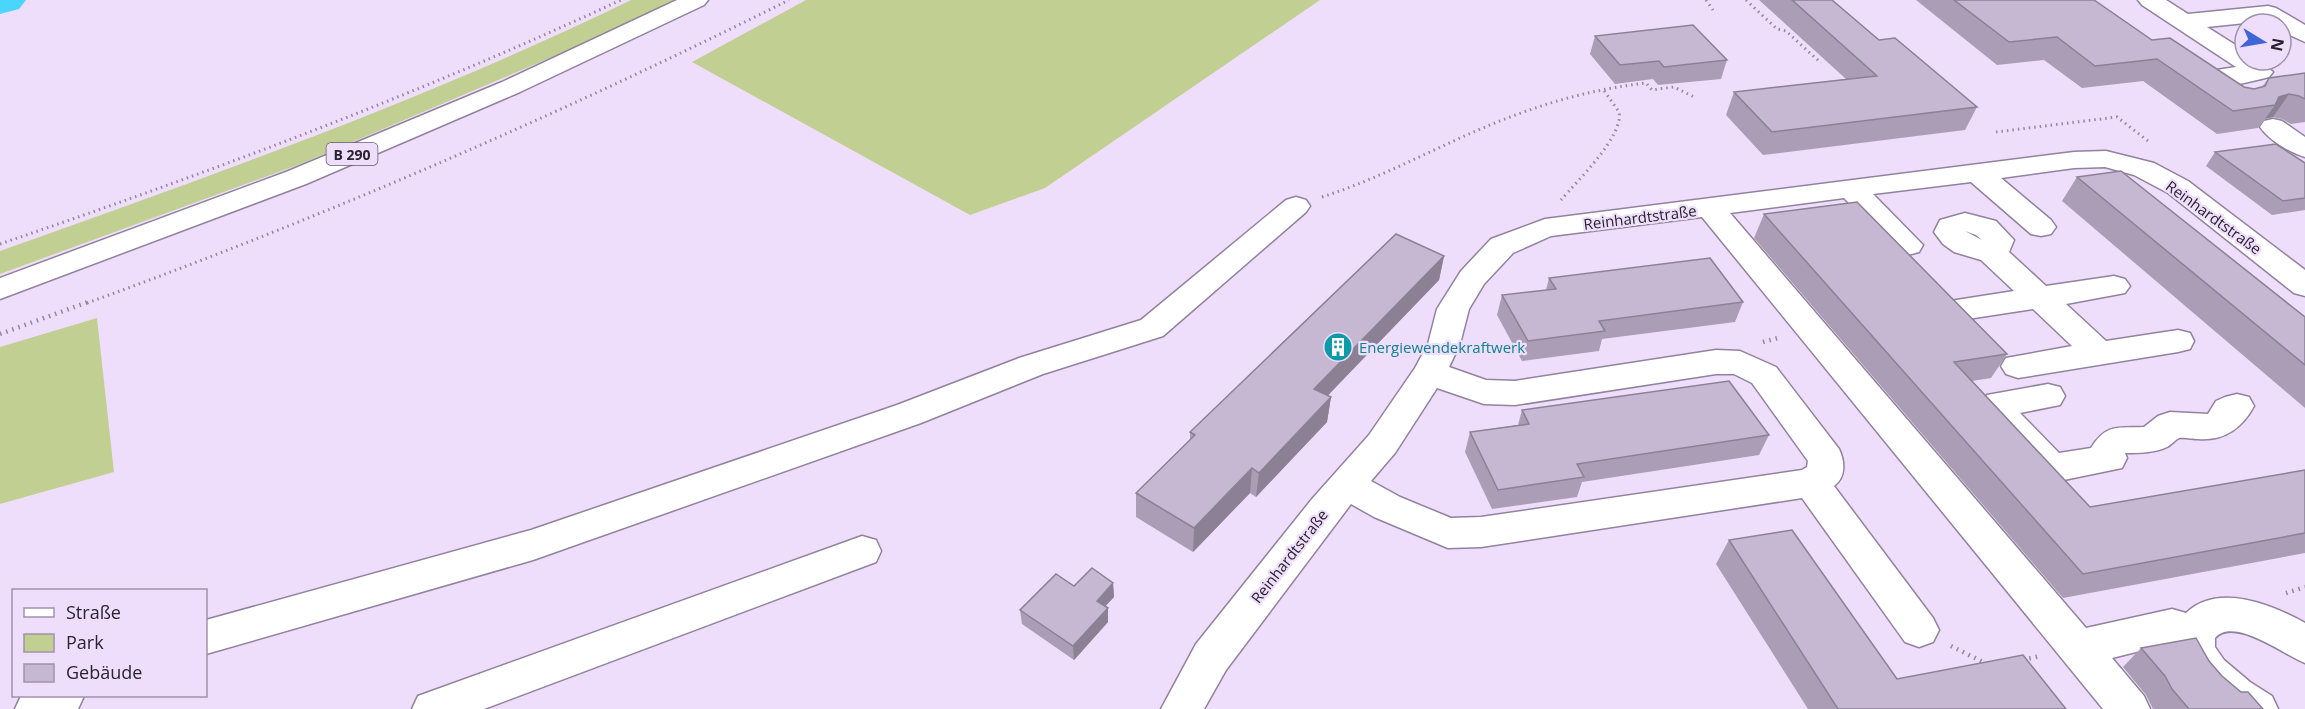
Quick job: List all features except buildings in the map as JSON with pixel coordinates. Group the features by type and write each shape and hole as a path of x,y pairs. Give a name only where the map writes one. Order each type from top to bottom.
{"street":[{"name":"B 290","path":"0,289 296,178 511,87 696,0"},
{"path":"2150,0 2233,54"},
{"path":"2184,22 2268,13 2305,34"},
{"path":"2166,53 2238,102"},
{"path":"2205,79 2260,72 2274,80 2284,79"},
{"path":"2273,127 2305,149"},
{"name":"Reinhardtstraße","path":"1182,709 1210,657 1346,484 1382,444 1430,373 1444,344 1454,309 1472,278 1502,246 1545,228 2074,160 2106,159 2144,169 2178,188 2305,286"},
{"path":"1978,172 2041,227"},
{"path":"1851,189 1908,245"},
{"path":"207,637 533,545 909,414 1031,366 1152,328 1296,206"},
{"path":"1710,208 2130,709"},
{"path":"1989,250 2099,353"},
{"path":"1961,309 2114,285"},
{"path":"2018,366 2178,341"},
{"path":"1346,484 1387,507 1448,533 1481,532 1810,483 1825,473 1826,459 1764,375 1740,363 1716,362 1515,393 1484,392 1430,373"},
{"path":"2048,396 1999,404 1998,411 2045,463 2058,467 2107,457 2112,443 2152,440 2160,436 2170,425 2216,426 2226,419 2228,410 2237,406"},
{"path":"1810,483 1919,630"},
{"path":"433,709 862,551"},
{"path":"2257,709 2218,683 2203,665 2195,648 2195,633 2202,622 2216,616 2234,615 2257,620 2280,629 2305,645"},
{"path":"2078,648 2172,626 2195,633"},
{"path":"36,709 61,697"}],"path":[{"path":"0,244 177,184 464,71 621,0"},
{"path":"0,334 281,231 643,72 789,0"},
{"path":"1706,0 1713,10"},
{"path":"1746,0 1777,29 1786,31 1821,63"},
{"path":"1296,206 1353,187 1520,113 1603,88 1646,83 1652,90 1674,87 1696,98"},
{"path":"1556,227 1556,206 1617,130 1620,121 1616,103 1603,88"},
{"path":"1996,132 2117,117 2148,141"},
{"path":"1919,630 1993,667"}],"green space":[{"path":"631,0 676,0 585,43 303,163 0,274 0,251 160,194 398,103"},
{"path":"806,0 1320,0 1045,188 970,215 692,62"},
{"path":"97,318 114,472 0,504 0,347"}],"waterway":[{"path":"0,1 4,0"}],"place":[{"name":"Energiewendekraftwerk","path":"1338,347"}]}
